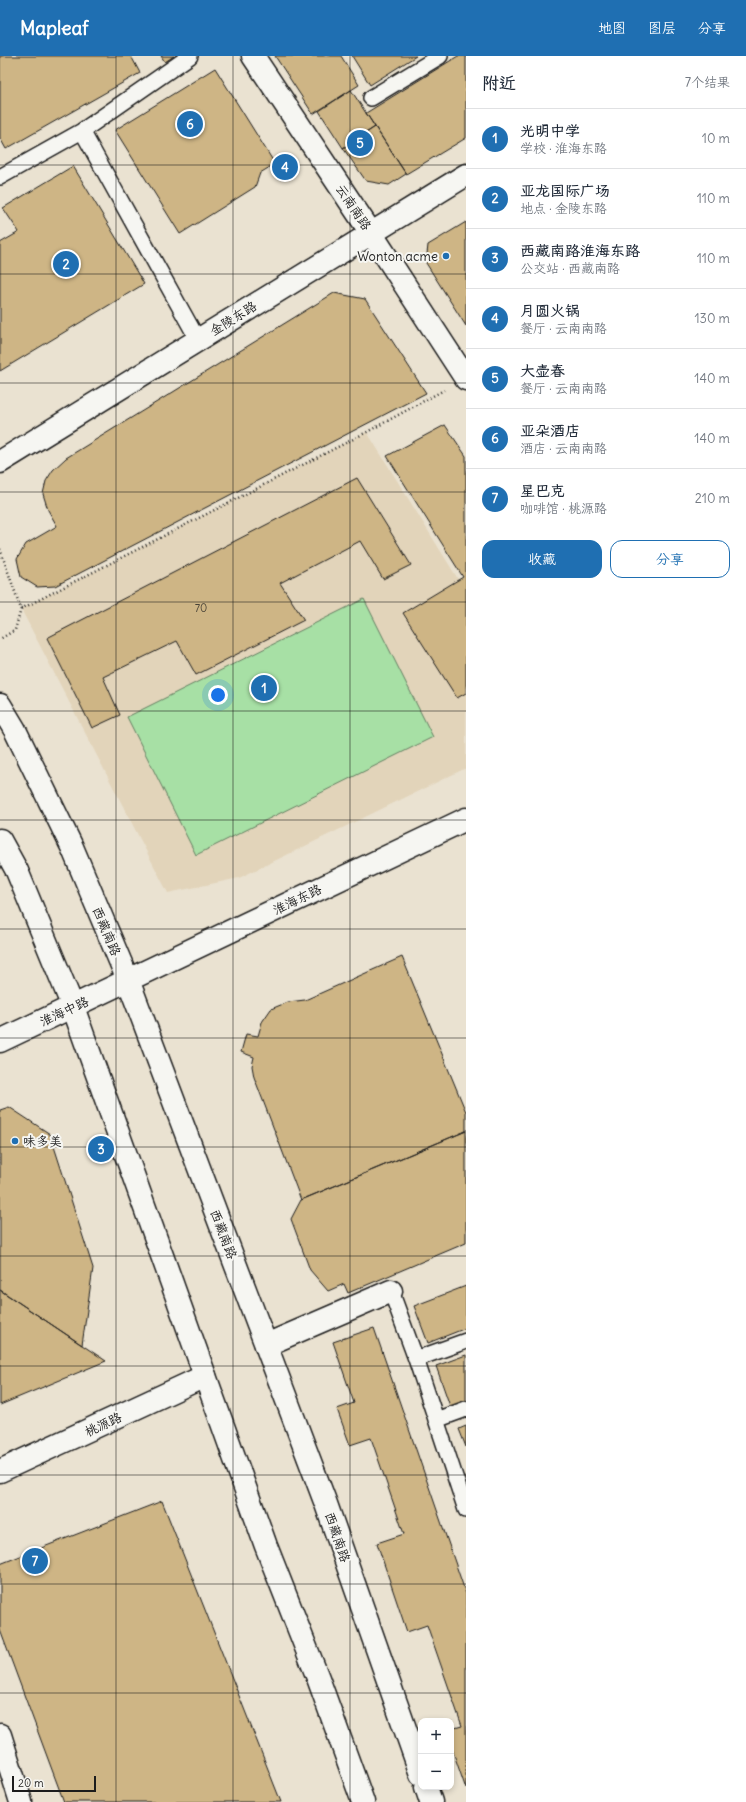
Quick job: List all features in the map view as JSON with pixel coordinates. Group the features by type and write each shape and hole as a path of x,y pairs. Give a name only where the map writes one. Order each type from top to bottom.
{"main road":[{"name":"云南南路","path":"253,56 466,378"},
{"name":"金陵东路","path":"0,462 466,175"},
{"name":"西藏南路","path":"0,705 15,730 72,847 128,980 326,1504 418,1765"},
{"name":"淮海东路","path":"128,980 466,818"},
{"path":"0,840 17,871 73,1007 266,1546 318,1678 363,1802"},
{"name":"淮海中路","path":"0,1041 128,980"},
{"path":"266,1345 391,1291"},
{"name":"桃源路","path":"0,1471 205,1376"},
{"path":"0,1735 21,1802"},
{"path":"427,1790 431,1802"}],"lane":[{"path":"0,178 82,131 190,56"},
{"path":"371,98 440,56"},
{"path":"82,131 198,340"},
{"path":"391,1291 416,1359 436,1420 462,1486 466,1510"},
{"path":"416,1359 466,1341"},
{"path":"436,1420 466,1409"}],"path":[{"path":"21,609 366,432 466,378"},
{"path":"0,549 21,609 15,630 0,639"}],"shaded area":[{"path":"367,432 466,592 466,768 239,878 168,893 21,609"}],"green space":[{"path":"364,599 433,737 196,855 127,717"}],"building":[{"path":"0,56 131,56 140,73 6,149 0,138"},
{"path":"161,56 174,56 165,62"},
{"path":"275,56 341,56 359,85 313,114"},
{"path":"352,56 416,56 370,85"},
{"path":"458,56 466,56 466,138 406,174 366,113"},
{"path":"215,68 275,164 260,173 255,187 180,234 115,130"},
{"path":"351,90 375,127 343,148 319,111"},
{"path":"375,127 406,174 389,185 366,181 343,148"},
{"path":"73,166 144,284 0,371 0,243 19,232 3,208"},
{"path":"466,222 466,326 426,263 428,245"},
{"path":"334,293 365,299 426,393 55,586 37,587 21,577 17,559 26,544 57,526 48,510 43,494 46,481 53,470 66,458"},
{"path":"445,425 466,456 466,693 457,698 403,613 463,577 387,456"},
{"path":"357,478 411,565 383,579 360,541 280,583 304,620 196,675 177,641 103,677 120,715 92,728 47,638"},
{"path":"402,957 466,1112 466,1131 301,1200 254,1077 252,1066 254,1057 241,1052 246,1034 258,1036 262,1022 271,1009 288,1002 305,1000"},
{"path":"9,1107 50,1134 93,1268 82,1345 0,1290 0,1110"},
{"path":"466,1131 466,1243 348,1293 344,1284 328,1291 310,1270 291,1219 301,1200"},
{"path":"466,1286 466,1328 428,1343 414,1306"},
{"path":"0,1290 82,1345 106,1361 0,1405"},
{"path":"374,1328 466,1594 466,1789 454,1755 454,1728 462,1726 427,1625 407,1632 377,1543 404,1534 371,1438 350,1445 337,1409 354,1403 333,1342"},
{"path":"466,1355 466,1403 451,1409 436,1366"},
{"path":"466,1426 466,1447 459,1429"},
{"path":"162,1501 281,1802 64,1802 0,1630 0,1564"}],"place":[{"name":"亚朵酒店","path":"190,124"},
{"name":"大壶春","path":"360,143"},
{"name":"月圆火锅","path":"285,167"},
{"name":"Wonton acme","path":"446,256"},
{"name":"亚龙国际广场","path":"66,264"},
{"name":"光明中学","path":"264,688"},
{"name":"味多美","path":"15,1141"},
{"name":"西藏南路淮海东路","path":"101,1149"},
{"name":"星巴克","path":"35,1561"}]}
